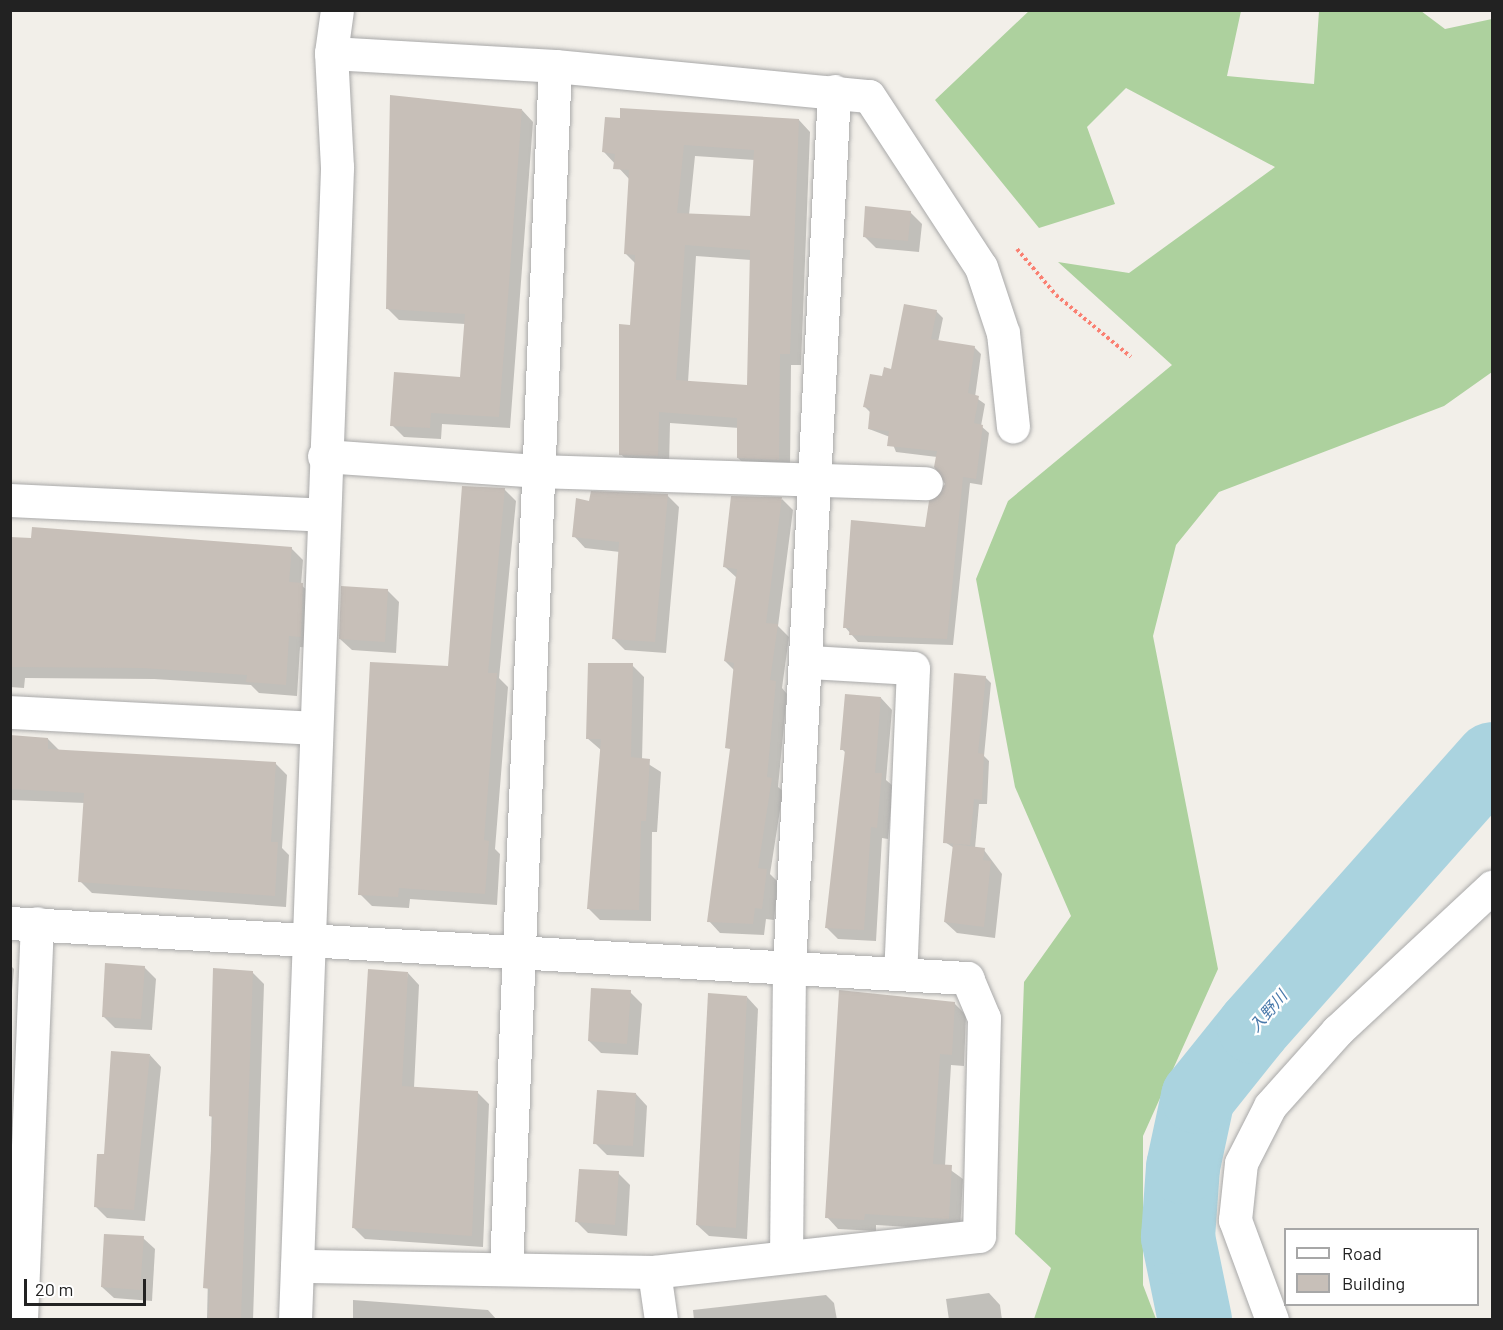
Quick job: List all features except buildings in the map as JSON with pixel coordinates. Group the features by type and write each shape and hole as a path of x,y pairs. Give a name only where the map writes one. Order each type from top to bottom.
{"street":[{"path":"295,1320 305,940 337,167 330,53 337,10"},
{"path":"330,53 555,66 869,96 981,267 1003,333 1013,426"},
{"path":"506,1268 536,471 555,66"},
{"path":"786,1256 789,968 809,662 814,477 834,92"},
{"path":"324,456 536,471 814,477 926,483"},
{"path":"10,500 323,514"},
{"path":"809,662 913,668 900,972"},
{"path":"10,712 315,728"},
{"path":"1272,1320 1235,1220 1241,1163 1270,1106 1337,1031 1492,887"},
{"path":"21,1320 24,923 305,940 518,948 789,968 900,972 967,978 984,1018 979,1236 654,1272 297,1266"},
{"path":"654,1272 661,1320"}],"path":[{"path":"1010,242 1056,295 1131,357"}],"green space":[{"path":"1030,10 1241,11 1227,76 1314,84 1319,11 1421,11 1445,29 1492,19 1492,372 1444,406 1219,492 1176,545 1153,636 1218,969 1143,1136 1143,1285 1156,1319 1034,1319 1051,1268 1015,1234 1024,982 1071,916 1015,787 976,579 1008,501 1172,365 1058,262 1129,273 1275,167 1126,88 1087,127 1115,204 1039,228 935,100"}],"waterway":[{"name":"入野川","path":"1195,1320 1178,1237 1183,1167 1198,1097 1254,1027 1492,759"}]}
